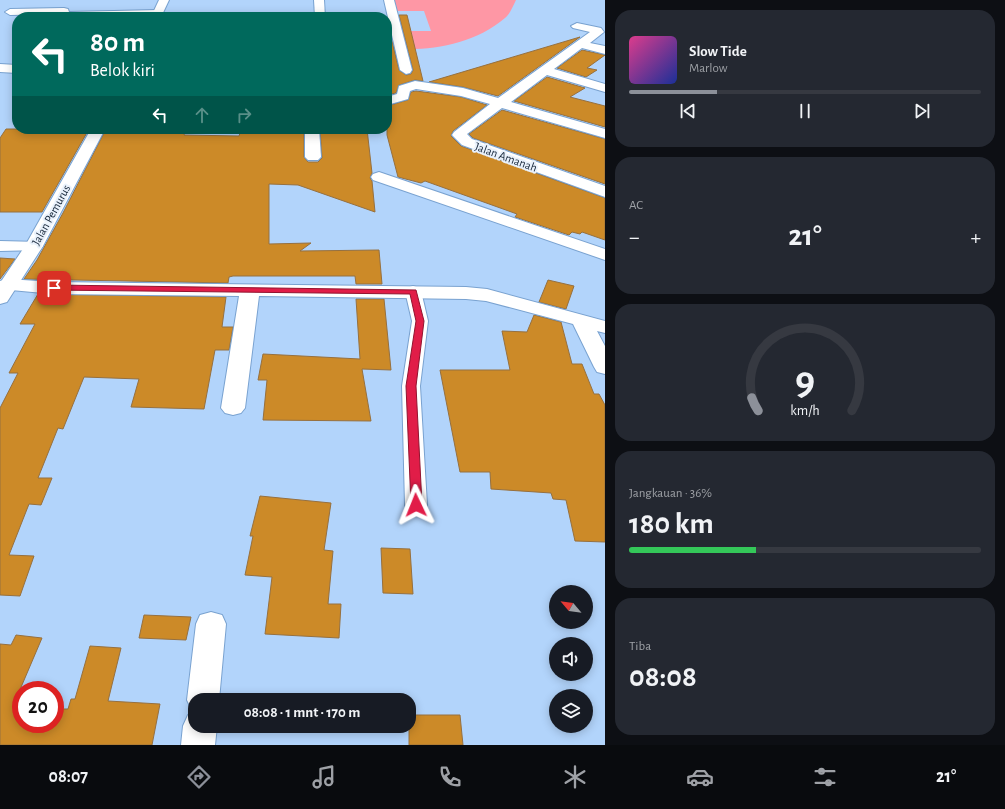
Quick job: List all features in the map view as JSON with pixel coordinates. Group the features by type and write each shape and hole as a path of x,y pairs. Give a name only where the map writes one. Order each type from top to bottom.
{"street":[{"path":"158,12 164,0"},
{"path":"319,0 320,12"},
{"path":"389,0 392,12"},
{"path":"10,12 64,12"},
{"path":"392,12 406,70"},
{"name":"Jalan Amanah","path":"577,26 597,30 598,32 544,70 459,135 467,142 605,192"},
{"path":"580,44 605,50"},
{"path":"0,68 12,69"},
{"path":"544,70 605,88"},
{"path":"392,99 403,96 404,89 415,84 463,92 605,134"},
{"name":"Jalan Pemurus","path":"4,291 34,246 95,134"},
{"path":"312,134 313,157"},
{"path":"379,178 605,255"},
{"path":"0,246 34,246"},
{"path":"4,291 54,288 414,292 487,295 581,320 605,328"},
{"path":"233,408 250,290"},
{"path":"581,320 605,367"},
{"path":"204,693 211,624"},
{"path":"198,745 199,733"}],"lane":[{"path":"414,292 420,321 411,386 416,505"}],"shaded area":[{"path":"387,0 516,0 505,18 494,26 470,39 430,48 403,49 396,31 431,31 424,11 390,11"}],"building":[{"path":"399,15 407,15 423,81 415,80 399,85 396,93 392,94 392,41 399,70 406,75 411,74 413,70"},
{"path":"580,37 498,96 463,87 429,82"},
{"path":"582,50 605,55 587,68 597,70 586,77 557,68"},
{"path":"547,77 585,88 570,97 605,106 605,127 514,101"},
{"path":"416,91 461,97 487,105 453,131 451,136 461,146 605,198 605,240 582,232 580,234 572,232 569,235 515,217 517,214 425,181 421,183 398,177 387,134 392,134 392,105 408,100 411,92"},
{"path":"502,110 605,139 605,184 473,138 469,134"},
{"path":"6,129 12,129 12,134 86,134 42,212 0,212 0,138"},
{"path":"103,134 239,136 240,134 304,134 304,157 308,162 318,162 322,158 320,134 368,134 372,173 370,178 372,181 375,212 298,185 269,184 269,244 311,243 300,251 379,250 382,284 356,284 355,276 233,276 229,277 228,283 24,279 37,260"},
{"path":"0,258 15,259 0,279"},
{"path":"548,280 574,286 566,309 539,302"},
{"path":"38,294 226,297 222,327 233,327 229,350 215,350 204,409 131,407 139,379 84,377 63,429 58,428 38,478 52,478 41,505 29,504 9,555 34,556 20,596 0,595 0,408 18,373 9,373 35,324 20,324"},
{"path":"356,299 384,299 391,370 362,369 371,421 263,420 267,380 258,380 263,354 360,359"},
{"path":"534,315 561,322 572,364 582,364 594,394 599,394 605,405 605,542 575,541 566,500 553,499 551,493 491,489 490,472 460,472 440,370 510,370 502,331 527,332"},
{"path":"260,496 331,503 324,550 333,551 328,604 341,604 339,638 265,634 272,577 245,575 253,536 250,536"},
{"path":"381,548 410,549 413,594 383,593"},
{"path":"144,615 191,617 186,640 139,638"},
{"path":"16,635 42,638 24,681 12,681 12,733 64,733 64,709 68,709 71,699 75,699 90,646 121,648 108,701 160,704 152,745 0,745 0,644 11,645"},
{"path":"416,715 460,715 463,745 409,745 409,733 416,733"}],"route":[{"path":"54,288 414,292 420,321 411,386 416,505"}]}
